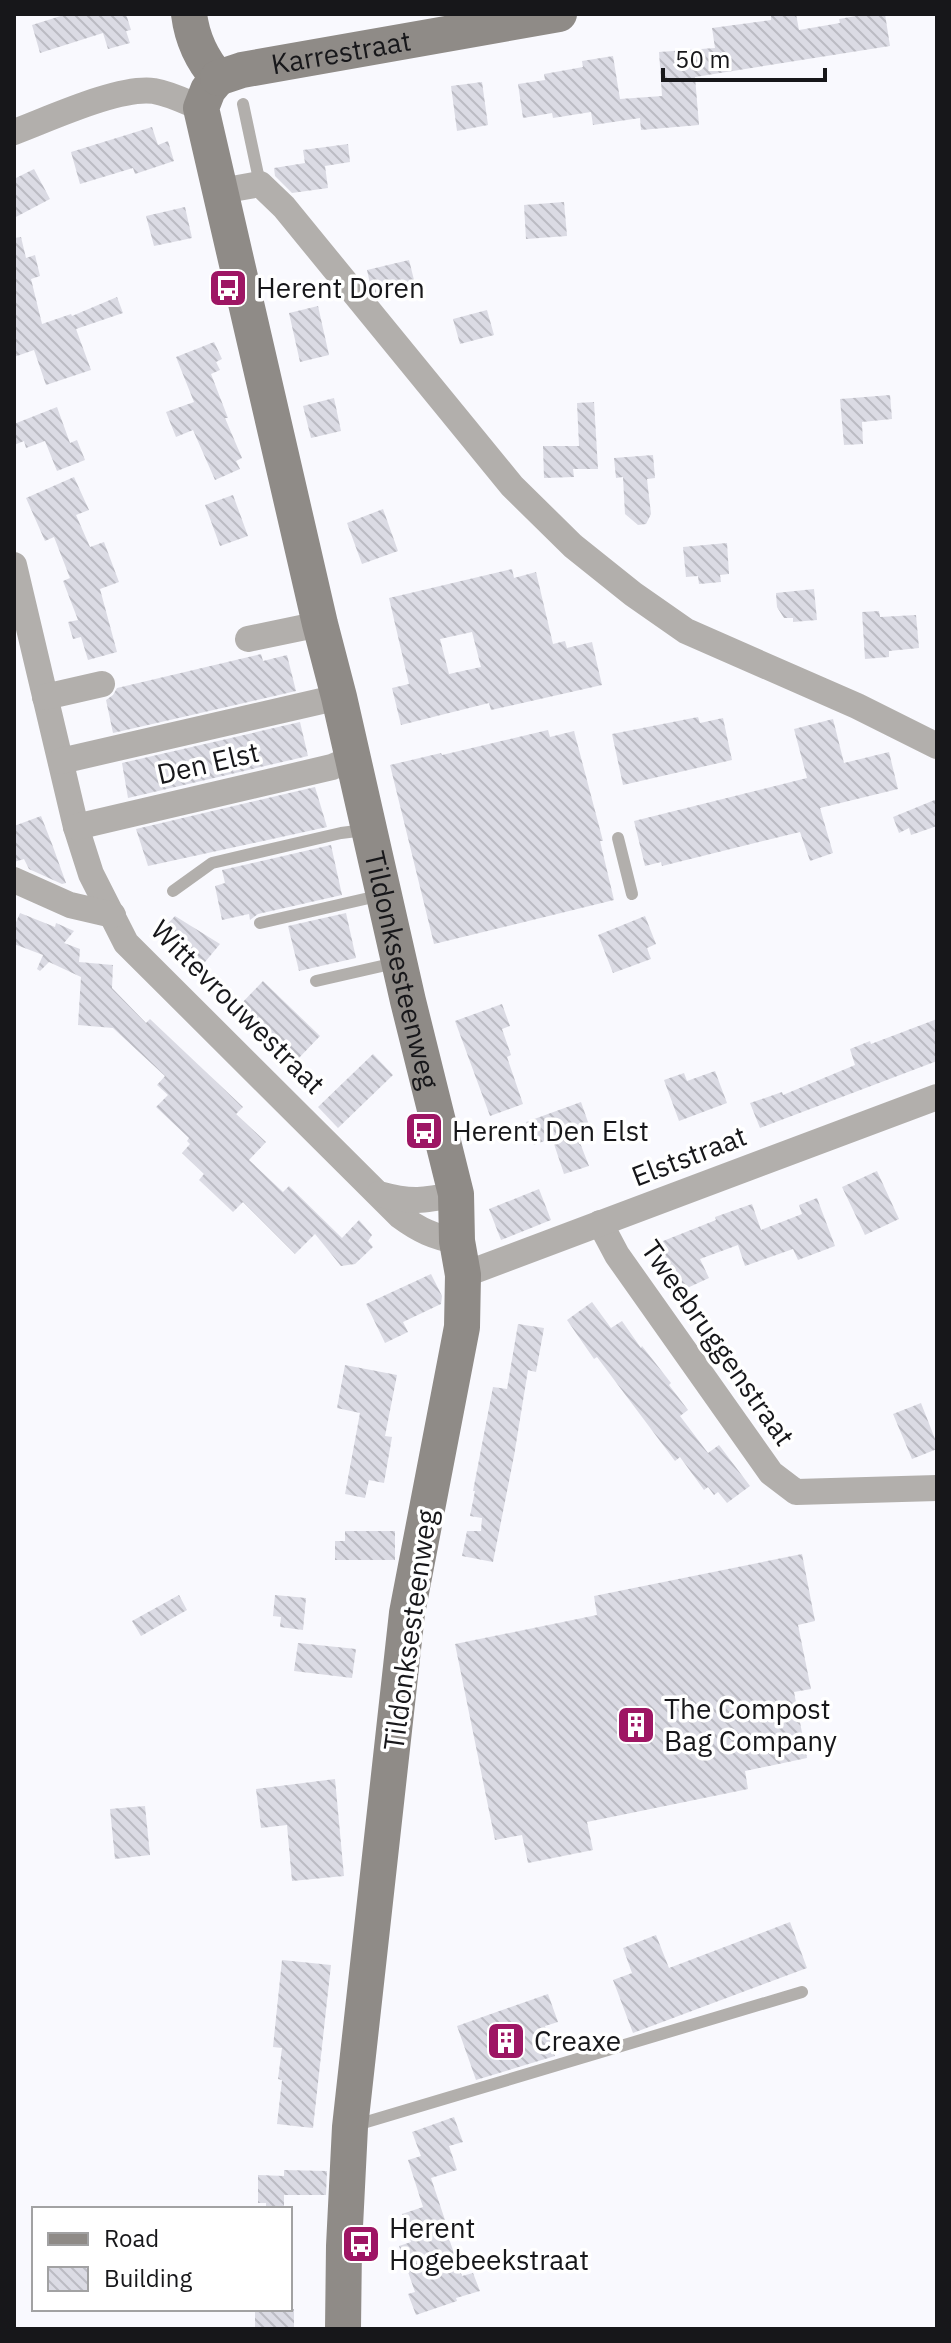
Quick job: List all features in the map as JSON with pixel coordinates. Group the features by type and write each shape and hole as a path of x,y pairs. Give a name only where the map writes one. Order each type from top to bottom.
{"street":[{"name":"Tildonksesteenweg","path":"189,14 191,31 206,65 221,191 399,962 456,1194 462,1327 407,1613 350,2127 343,2329"},
{"name":"Karrestraat","path":"210,93 242,70 559,14"},
{"path":"14,132 123,92 151,91 172,95 210,93"},
{"path":"221,191 260,184 284,207 512,486 573,546 633,594 686,631 857,706 937,746"},
{"name":"Wittevrouwestraat","path":"14,565 76,827 91,874 126,943 400,1216 435,1237 460,1258"},
{"path":"248,639 320,624"},
{"path":"45,697 102,684"},
{"name":"Den Elst","path":"61,761 339,697"},
{"name":"Den Elst","path":"76,827 332,767 353,758"},
{"path":"14,880 70,905 113,915"},
{"name":"Elststraat","path":"460,1258 600,1223 937,1097"},
{"path":"379,1194 421,1202 456,1194"},
{"name":"Tweebruggenstraat","path":"600,1223 617,1255 771,1473 796,1492 937,1488"}],"lane":[{"path":"243,104 260,184"},
{"path":"173,891 212,863 341,833 370,830"},
{"path":"618,838 632,894"},
{"path":"260,923 384,894"},
{"path":"316,981 399,962"},
{"path":"350,2127 802,1992"}],"building":[{"path":"67,14 126,14 131,30 126,31 130,43 108,49 103,33 40,53 32,25"},
{"path":"796,14 799,30 840,23 839,19 885,14 890,46 695,77 699,125 641,130 640,118 593,125 591,112 553,118 552,113 523,118 518,84 545,80 544,74 583,67 582,61 613,56 620,99 662,96 659,52 715,48 712,28 771,20 771,15"},
{"path":"482,82 488,125 457,131 451,86"},
{"path":"152,127 158,145 168,141 174,161 135,174 133,168 80,184 71,152"},
{"path":"348,144 350,162 325,166 328,188 292,193 275,176 274,168 305,163 303,150"},
{"path":"34,169 50,199 14,218 14,179"},
{"path":"564,202 567,236 526,239 524,205"},
{"path":"185,207 192,238 154,246 146,216"},
{"path":"21,237 26,258 35,255 40,276 31,279 42,324 72,316 117,297 123,313 76,329 91,370 46,385 34,350 14,357 14,238"},
{"path":"409,260 416,288 378,297 371,288 367,270"},
{"path":"318,306 329,355 300,362 289,313"},
{"path":"487,310 494,335 460,344 453,319"},
{"path":"214,342 222,359 216,362 220,370 211,374 242,458 236,461 240,469 215,480 193,430 176,437 166,412 194,402 176,357"},
{"path":"890,395 892,419 862,422 863,444 844,445 840,399"},
{"path":"334,398 341,431 311,438 303,406"},
{"path":"594,402 598,469 573,469 574,477 544,478 543,446 579,446 577,403"},
{"path":"57,407 70,443 77,440 85,460 57,471 45,441 26,448 24,441 14,445 14,424"},
{"path":"653,455 655,478 647,479 651,514 646,524 638,525 625,514 623,477 616,478 614,458"},
{"path":"74,477 89,510 76,515 90,547 104,542 119,582 100,589 117,652 88,660 81,637 73,639 68,622 78,620 63,581 70,578 54,537 45,541 26,498"},
{"path":"233,495 248,536 220,546 205,505"},
{"path":"383,509 398,551 362,564 347,523"},
{"path":"727,543 729,574 720,575 721,582 699,584 698,576 686,577 683,547"},
{"path":"512,569 514,578 536,572 553,644 565,641 567,648 592,642 602,685 491,710 489,703 401,725 392,688 409,684 389,598","holes":["472,632 481,667 449,674 440,639"]},
{"path":"814,589 817,620 793,622 793,618 784,618 777,607 776,593"},
{"path":"879,611 880,617 916,615 919,648 889,651 889,657 865,659 862,612"},
{"path":"261,654 263,661 287,655 296,691 113,733 106,700 117,688"},
{"path":"698,717 700,723 723,718 732,760 623,785 612,734"},
{"path":"833,719 844,763 889,752 898,789 820,808 833,853 810,861 800,832 662,866 661,862 645,866 634,821 807,778 794,729"},
{"path":"300,722 308,756 128,798 122,763"},
{"path":"548,730 550,737 574,731 603,841 600,841 614,900 434,944 390,765"},
{"path":"315,787 327,827 148,866 136,829"},
{"path":"937,799 937,826 911,835 909,828 899,833 893,817"},
{"path":"41,816 66,883 29,869 24,859 14,862 14,826"},
{"path":"331,845 342,895 258,914 250,920 249,914 222,920 215,886 225,883 222,870"},
{"path":"20,913 74,931 64,943 80,949 79,962 113,965 112,988 146,1023 150,1019 243,1107 236,1114 266,1142 249,1160 283,1192 289,1186 342,1238 359,1220 372,1235 368,1241 373,1247 355,1264 341,1266 315,1234 295,1254 243,1202 233,1212 199,1180 204,1174 182,1153 190,1144 187,1141 189,1138 156,1107 168,1095 157,1085 165,1076 113,1028 78,1025 81,977 49,962 40,971 37,969 43,955 14,944 14,927"},
{"path":"346,913 356,958 299,971 288,926"},
{"path":"175,916 220,944 195,974 158,934"},
{"path":"645,916 656,944 647,948 651,959 613,973 598,935"},
{"path":"263,981 320,1036 296,1061 239,1006"},
{"path":"502,1004 510,1026 502,1029 511,1055 507,1057 523,1104 490,1116 455,1021"},
{"path":"937,1019 937,1061 760,1128 750,1103 782,1092 783,1095 855,1065 850,1049"},
{"path":"373,1054 393,1075 338,1128 318,1107"},
{"path":"715,1071 727,1103 679,1121 664,1080 684,1073 687,1081"},
{"path":"581,1102 589,1125 575,1130 589,1166 564,1174 552,1138 534,1145 526,1122"},
{"path":"877,1171 899,1219 865,1235 842,1187"},
{"path":"539,1189 551,1220 501,1240 489,1209"},
{"path":"817,1198 835,1246 798,1260 793,1249 745,1266 738,1245 700,1259 709,1278 685,1289 674,1267 663,1271 653,1245 752,1204 761,1230 802,1214 799,1205"},
{"path":"431,1274 442,1296 441,1304 403,1322 408,1332 385,1343 366,1304"},
{"path":"592,1302 611,1328 622,1321 671,1383 669,1385 688,1410 680,1416 708,1453 719,1445 750,1486 727,1503 718,1492 714,1495 708,1487 704,1490 680,1457 675,1461 567,1320"},
{"path":"518,1324 544,1328 536,1372 528,1370 493,1562 462,1556 467,1531 481,1531 482,1518 470,1516 473,1491 493,1387 507,1389"},
{"path":"345,1365 397,1375 385,1436 392,1437 384,1483 369,1480 365,1498 345,1494 360,1413 337,1408"},
{"path":"921,1403 937,1449 912,1459 893,1414"},
{"path":"345,1531 395,1531 395,1560 335,1560 335,1541 345,1541"},
{"name":"The Compost Bag Company","path":"802,1554 815,1621 798,1625 811,1689 794,1692 807,1758 745,1771 748,1789 587,1822 593,1850 528,1863 522,1835 495,1840 455,1644 597,1615 594,1596"},
{"path":"179,1595 187,1610 141,1636 132,1621"},
{"path":"275,1595 306,1598 303,1630 280,1627 281,1617 273,1616"},
{"path":"298,1643 356,1649 352,1678 294,1671"},
{"path":"335,1779 344,1876 292,1881 287,1825 261,1828 256,1789"},
{"path":"145,1806 150,1855 115,1859 110,1809"},
{"path":"790,1922 807,1968 633,2033 613,1980 632,1973 623,1948 656,1935 669,1968"},
{"path":"282,1960 331,1965 313,2128 277,2124 282,2048 273,2047"},
{"name":"Creaxe","path":"548,1994 558,2022 545,2026 555,2056 476,2080 457,2026"},
{"path":"454,2117 463,2142 449,2146 457,2170 431,2178 462,2276 473,2273 480,2291 416,2315 408,2294 415,2292 399,2246 411,2242 402,2214 423,2207 408,2160 421,2156 412,2132"},
{"path":"284,2170 327,2171 326,2195 284,2195 284,2207 266,2207 266,2203 258,2203 258,2175 284,2176"},
{"path":"294,2309 294,2329 255,2329 255,2311"}],"place":[{"name":"Herent Doren","path":"228,288"},
{"name":"Herent Den Elst","path":"424,1131"},
{"name":"The Compost Bag Company","path":"636,1725"},
{"name":"Creaxe","path":"506,2041"},
{"name":"Herent Hogebeekstraat","path":"361,2244"}]}
